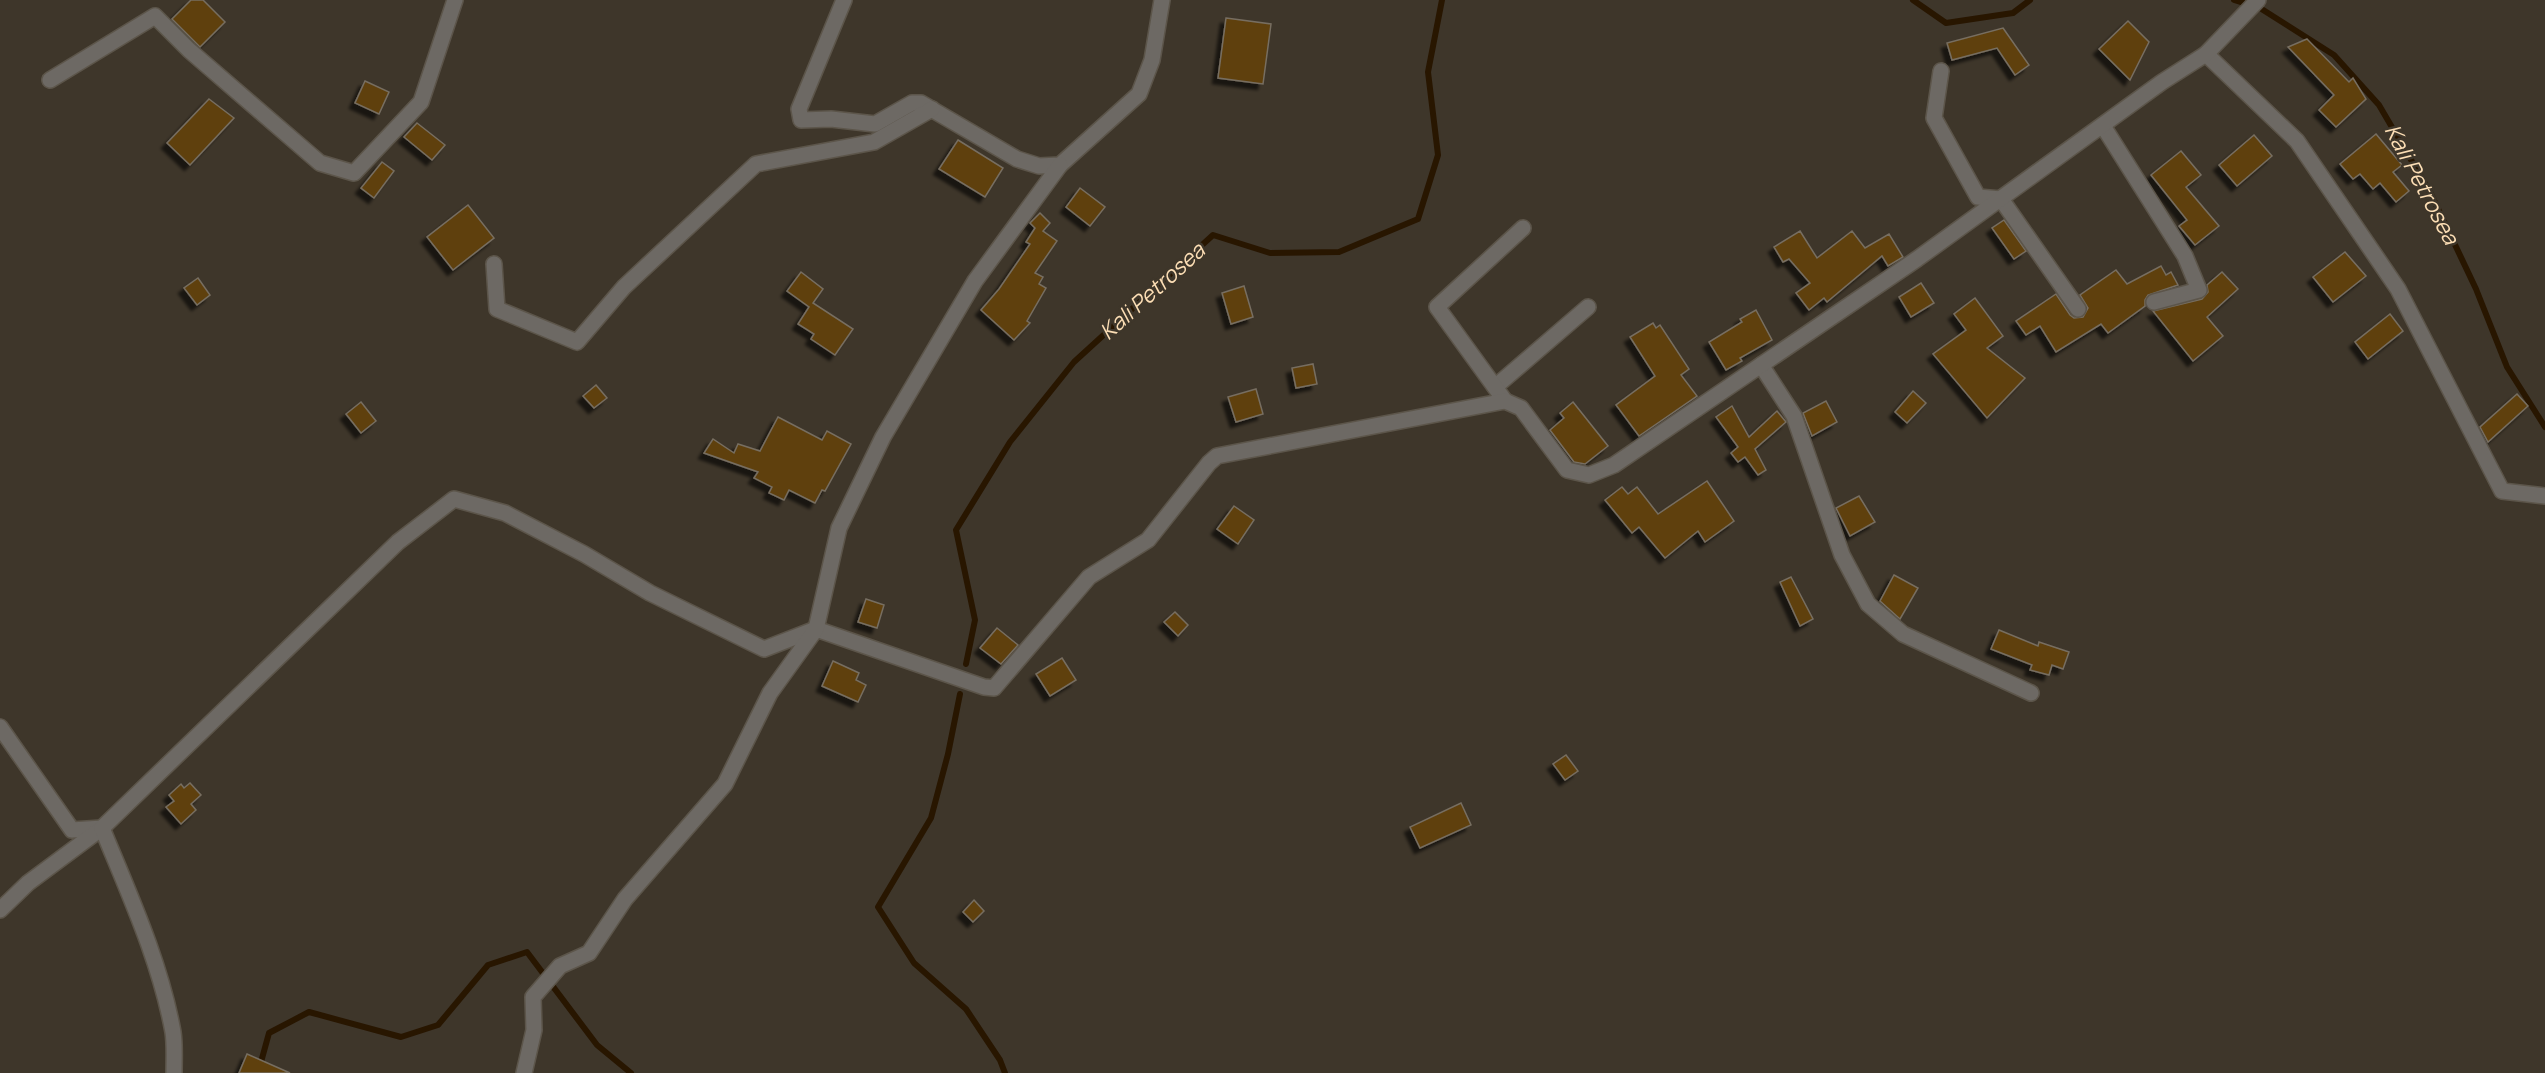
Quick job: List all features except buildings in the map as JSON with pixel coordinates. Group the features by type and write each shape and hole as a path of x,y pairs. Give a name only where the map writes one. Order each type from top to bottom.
{"street":[{"path":"50,80 155,16 189,50 320,163 354,173 421,102 455,0"},
{"path":"844,0 840,4 799,109 799,118 803,121 831,119 875,124 912,103 921,103 1017,159 1039,166 1060,165"},
{"path":"524,1073 534,1030 533,997 560,966 589,953 626,898 725,784 770,693 816,629 839,528 883,437 975,281 1060,165 1139,94 1152,60 1162,0"},
{"path":"1523,228 1437,307 1505,401 1521,408 1567,470 1589,475 1614,465 1917,259 2162,82 2206,54 2258,0"},
{"path":"2206,54 2297,141 2398,289 2502,491 2545,496"},
{"path":"1941,71 1934,118 1978,197 2001,199"},
{"path":"494,264 497,309 577,342 624,287 756,164 874,142 932,109"},
{"path":"2103,126 2185,256 2199,290 2154,302"},
{"path":"2001,199 2078,309"},
{"path":"1495,387 1588,307"},
{"path":"1761,365 1794,416 1842,555 1868,604 1903,634 2031,693"},
{"path":"0,910 28,883 102,828 398,542 454,499 505,513 584,554 650,593 764,649 816,629 984,687 994,688 1081,585 1089,577 1148,540 1209,463 1218,456 1505,401"},
{"path":"0,727 72,830 102,828"},
{"path":"102,828 150,948 164,991 173,1034 174,1073"}],"waterway":[{"name":"Kali Petrosea","path":"966,664 975,620 956,530 1010,442 1074,362 1213,235 1270,253 1339,252 1418,219 1438,155 1428,72 1442,0"},
{"name":"Kali Petrosea","path":"1913,0 1946,23 2013,13 2030,0"},
{"name":"Kali Petrosea","path":"2234,0 2260,8 2334,55 2379,105 2431,194 2476,289 2507,367 2545,427"},
{"name":"Kali Petrosea","path":"960,694 948,754 931,818 878,907 914,963 966,1009 1000,1060 1005,1073"},
{"name":"Kali Petrosea","path":"258,1073 269,1033 309,1012 401,1037 438,1025 488,965 527,952 597,1045 631,1073"}]}
